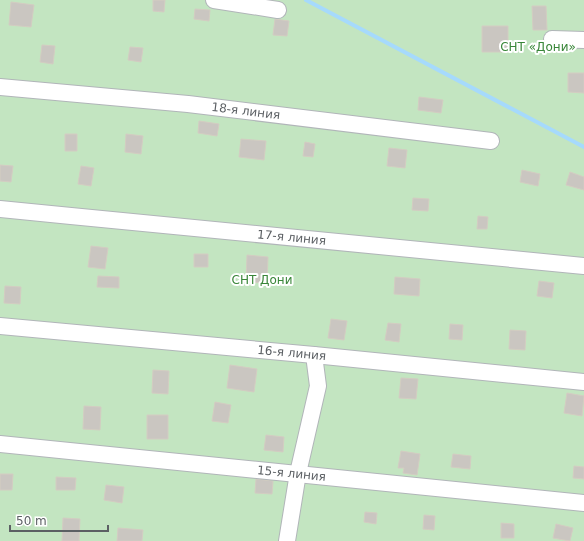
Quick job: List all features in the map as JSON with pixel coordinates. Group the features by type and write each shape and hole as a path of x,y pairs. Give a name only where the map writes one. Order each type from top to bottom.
{"lane":[{"path":"214,0 278,10"},
{"path":"552,39 584,40"},
{"name":"18-я линия","path":"0,88 188,104 491,141"},
{"name":"17-я линия","path":"0,208 584,266"},
{"name":"16-я линия","path":"0,326 584,382"},
{"path":"287,541 298,473 318,386 314,355"},
{"name":"15-я линия","path":"0,444 584,503"}],"green space":[{"name":"СНТ Дони","path":"0,0 584,0 584,541 0,541"}],"building":[{"path":"153,0 165,0 164,12 153,11"},
{"path":"11,2 34,5 31,27 9,25"},
{"path":"532,6 546,6 547,30 533,30"},
{"path":"195,9 210,10 209,21 194,19"},
{"path":"275,19 289,21 287,36 273,35"},
{"path":"482,26 508,26 508,52 482,52"},
{"path":"42,45 55,46 53,64 40,62"},
{"path":"130,47 143,48 141,62 128,60"},
{"path":"568,73 584,73 584,93 568,92"},
{"path":"419,97 443,100 441,113 418,110"},
{"path":"199,121 219,124 217,136 198,133"},
{"path":"65,134 77,134 77,151 65,151"},
{"path":"126,134 143,136 141,154 125,152"},
{"path":"241,139 266,141 264,160 239,157"},
{"path":"305,142 315,144 313,157 303,156"},
{"path":"389,148 407,150 405,168 387,166"},
{"path":"0,165 13,166 11,182 0,181"},
{"path":"81,166 94,168 91,186 78,184"},
{"path":"522,170 540,174 538,186 520,182"},
{"path":"570,172 584,177 584,190 566,185"},
{"path":"413,198 429,199 428,211 412,210"},
{"path":"478,216 488,217 487,229 477,229"},
{"path":"91,246 108,248 105,269 88,267"},
{"path":"194,254 208,254 208,267 194,267"},
{"path":"247,255 268,257 267,283 246,282"},
{"path":"98,276 119,277 119,288 97,287"},
{"path":"395,277 420,279 419,296 394,294"},
{"path":"539,281 554,283 552,298 537,296"},
{"path":"5,286 21,287 20,304 4,303"},
{"path":"331,319 347,321 344,340 328,338"},
{"path":"388,323 401,324 399,342 385,340"},
{"path":"450,324 463,325 462,340 449,339"},
{"path":"510,330 526,331 525,350 509,349"},
{"path":"230,365 257,369 254,392 227,388"},
{"path":"153,370 169,371 168,394 152,393"},
{"path":"401,378 418,379 416,399 399,398"},
{"path":"567,393 584,396 582,416 564,413"},
{"path":"215,402 231,405 228,423 212,421"},
{"path":"84,406 101,407 100,430 83,429"},
{"path":"147,415 168,415 168,439 147,439"},
{"path":"266,435 284,437 283,452 264,450"},
{"path":"401,451 420,454 417,475 403,473 404,468 398,468"},
{"path":"453,454 471,456 470,469 451,467"},
{"path":"574,466 584,467 584,479 573,478"},
{"path":"0,474 13,474 12,490 0,490"},
{"path":"56,477 76,478 75,490 56,490"},
{"path":"256,479 273,481 272,494 255,493"},
{"path":"106,485 124,487 122,503 104,500"},
{"path":"365,512 377,513 376,524 364,522"},
{"path":"424,515 435,516 434,530 423,529"},
{"path":"63,518 80,519 79,541 62,541"},
{"path":"501,523 514,524 514,538 501,538"},
{"path":"556,524 573,528 570,541 553,538"},
{"path":"118,528 143,530 142,541 117,541"}],"waterway":[{"path":"306,0 584,147"}],"park label":[{"name":"СНТ «Дони»","path":"538,47"}]}
